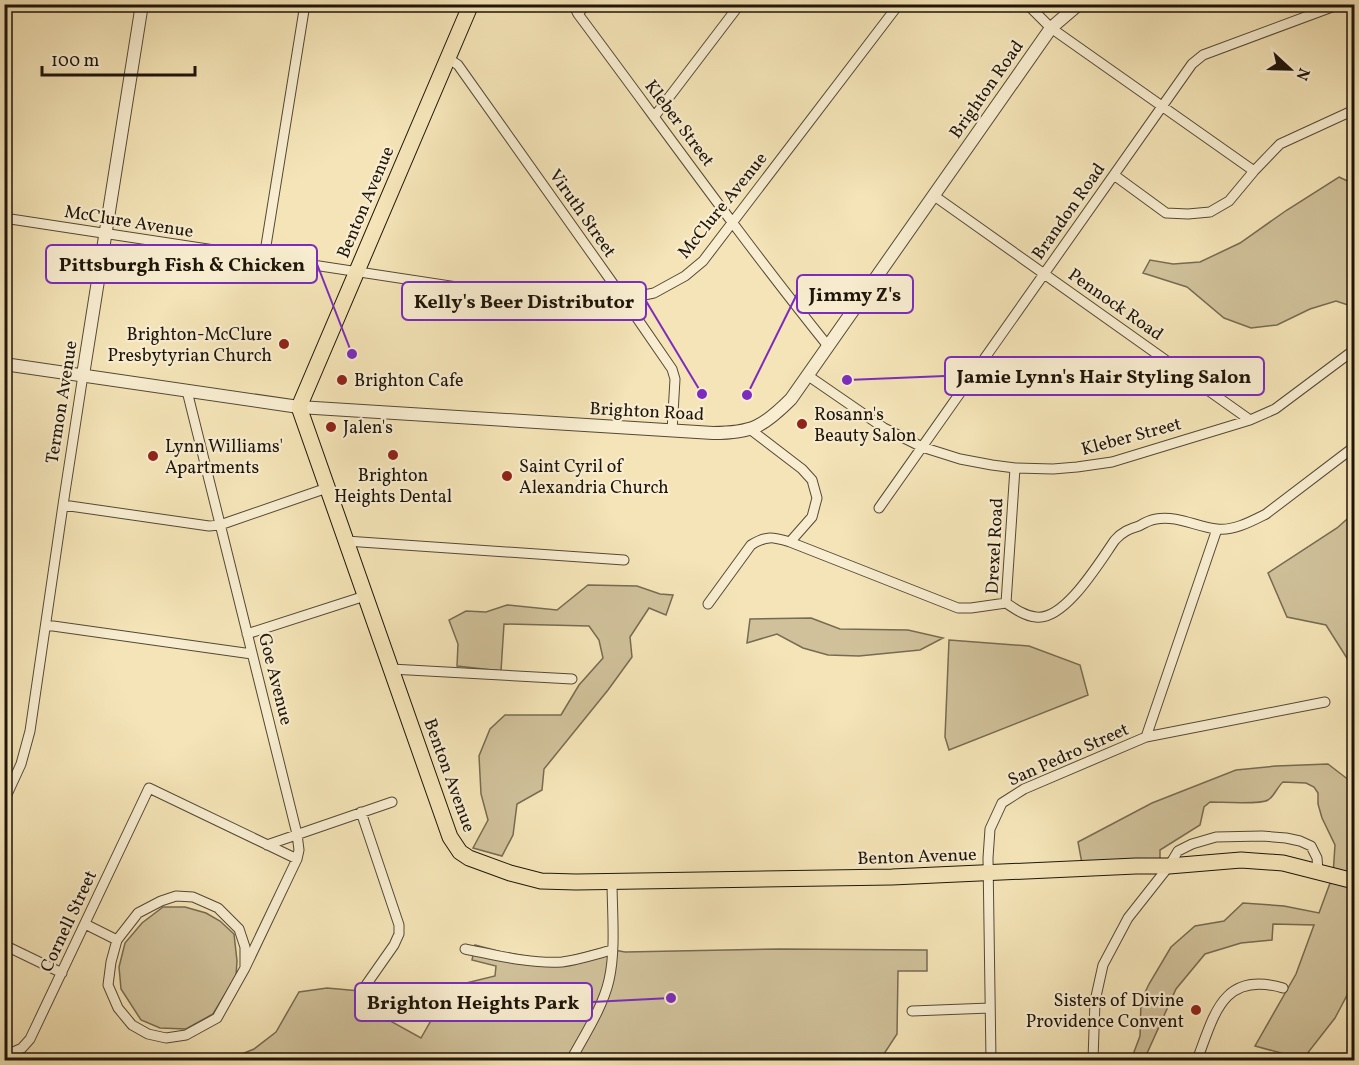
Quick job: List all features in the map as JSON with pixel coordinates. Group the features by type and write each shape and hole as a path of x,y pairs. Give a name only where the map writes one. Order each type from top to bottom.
{"main road":[{"name":"Benton Avenue","path":"471,4 299,408 450,837 460,852 500,870 541,881 834,879 1169,866 1240,860 1283,863 1354,881"}],"street":[{"name":"Termon Avenue","path":"4,801 21,764 30,731 83,375 142,4"},
{"path":"264,258 305,4"},
{"name":"Kleber Street","path":"573,4 578,14 773,278 828,346"},
{"path":"578,14 586,4"},
{"path":"654,117 740,4"},
{"name":"McClure Avenue","path":"4,218 556,302 595,305 654,293 685,276 704,261 899,4"},
{"path":"1027,4 1051,28 1254,171"},
{"name":"Brighton Road","path":"4,364 299,408 672,431 730,433 751,430 768,420 791,399 1051,28 1079,4"},
{"name":"Brandon Road","path":"879,508 1192,64 1203,55 1340,4"},
{"name":"Viruth Street","path":"448,58 458,65 675,373 672,431"},
{"path":"1114,175 1166,213 1210,212 1229,201 1280,144 1354,110"},
{"name":"Pennock Road","path":"933,195 1250,420"},
{"name":"Kleber Street","path":"807,375 884,428 922,447 960,459 1015,468 1053,469 1112,462 1250,420 1275,409 1354,350"},
{"name":"Goe Avenue","path":"187,391 297,834 297,859 245,968"},
{"path":"751,430 802,469 812,480 817,498 812,517 790,542"},
{"name":"Drexel Road","path":"1015,468 1006,603 1038,618 1054,613 1075,595 1121,534 1155,519 1176,519 1217,529 1229,529 1252,521 1266,514 1354,447"},
{"path":"63,505 209,526 220,525 327,488"},
{"name":"San Pedro Street","path":"992,1060 988,873 990,829 1002,803 1024,789 1146,737 1217,529"},
{"path":"708,604 752,544 761,539 773,537 947,605 970,608 1006,603"},
{"path":"346,541 624,560"},
{"path":"247,634 365,596"},
{"path":"46,625 252,654"},
{"path":"391,669 572,679"},
{"path":"1146,737 1325,702"},
{"name":"Cornell Street","path":"4,1056 22,1048 30,1039 149,788 267,845"},
{"path":"267,845 392,802"},
{"path":"361,812 399,926 399,934 394,945 366,985"},
{"path":"1093,1060 1095,1001 1103,965 1128,918 1178,851 1216,837 1286,838 1311,846 1317,858 1318,871"},
{"path":"267,845 297,859"},
{"path":"571,1060 602,1001 609,979 612,950 612,881"},
{"path":"176,896 193,897 218,908 239,929 245,948 245,968 217,1018 186,1035 166,1038 148,1034 132,1025 118,1008 108,986 117,940 138,913 176,896"},
{"path":"85,924 117,940"},
{"path":"4,945 62,973"},
{"path":"465,949 547,962 574,960 612,950"},
{"path":"1197,1060 1221,1002 1232,992 1259,983 1283,988"},
{"path":"912,1011 990,1008"}],"shaded area":[{"path":"1339,177 1354,184 1354,307 1336,301 1310,309 1277,325 1251,328 1224,318 1187,287 1143,273 1150,260 1173,264 1200,262 1240,243"},
{"path":"1354,513 1354,663 1350,663 1326,625 1287,617 1268,573 1337,528"},
{"path":"588,585 637,586 660,594 673,595 666,615 649,608 630,637 632,657 544,769 542,790 517,804 513,835 502,856 473,848 488,820 481,794 479,756 490,729 505,715 561,715 579,685 603,658 599,640 589,626 504,624 501,671 457,666 458,644 449,620 466,611 486,612 507,605 557,610"},
{"path":"811,618 840,629 908,630 943,638 920,650 859,656 828,655 803,648 777,634 747,643 750,619"},
{"path":"949,640 1029,646 1080,665 1088,695 949,750 945,737"},
{"path":"1328,764 1354,784 1354,982 1335,1018 1303,1059 1255,1046 1296,974 1314,925 1273,924 1272,940 1241,943 1205,954 1176,989 1144,1060 1131,1060 1140,1036 1141,1001 1171,947 1195,926 1224,921 1243,903 1284,906 1319,913 1333,875 1335,845 1322,818 1318,793 1314,787 1306,783 1283,782 1270,799 1264,802 1210,802 1204,807 1200,825 1160,850 1160,866 1083,869 1078,842 1152,803 1236,770"},
{"path":"163,907 185,907 206,913 220,921 234,934 236,976 213,1014 186,1029 160,1028 141,1020 121,989 119,967 125,943 142,923"},
{"path":"475,945 542,959 564,958 603,948 625,952 780,949 927,950 927,971 898,971 897,1034 880,1060 227,1060 254,1049 276,1032 299,992 327,988 360,991 392,1022 421,1038 450,987 495,976 496,966 472,960"}],"place":[{"name":"Brighton-McClure Presbytyrian Church","path":"284,344"},
{"name":"Pittsburgh Fish & Chicken","path":"352,354"},
{"name":"Brighton Cafe","path":"342,380"},
{"name":"Jamie Lynn's Hair Styling Salon","path":"847,380"},
{"name":"Kelly's Beer Distributor","path":"702,394"},
{"name":"Jimmy Z's","path":"747,395"},
{"name":"Rosann's Beauty Salon","path":"802,424"},
{"name":"Jalen's","path":"331,427"},
{"name":"Brighton Heights Dental","path":"393,455"},
{"name":"Lynn Williams' Apartments","path":"153,456"},
{"name":"Saint Cyril of Alexandria Church","path":"507,476"},
{"name":"Brighton Heights Park","path":"671,998"},
{"name":"Sisters of Divine Providence Convent","path":"1196,1010"}]}
